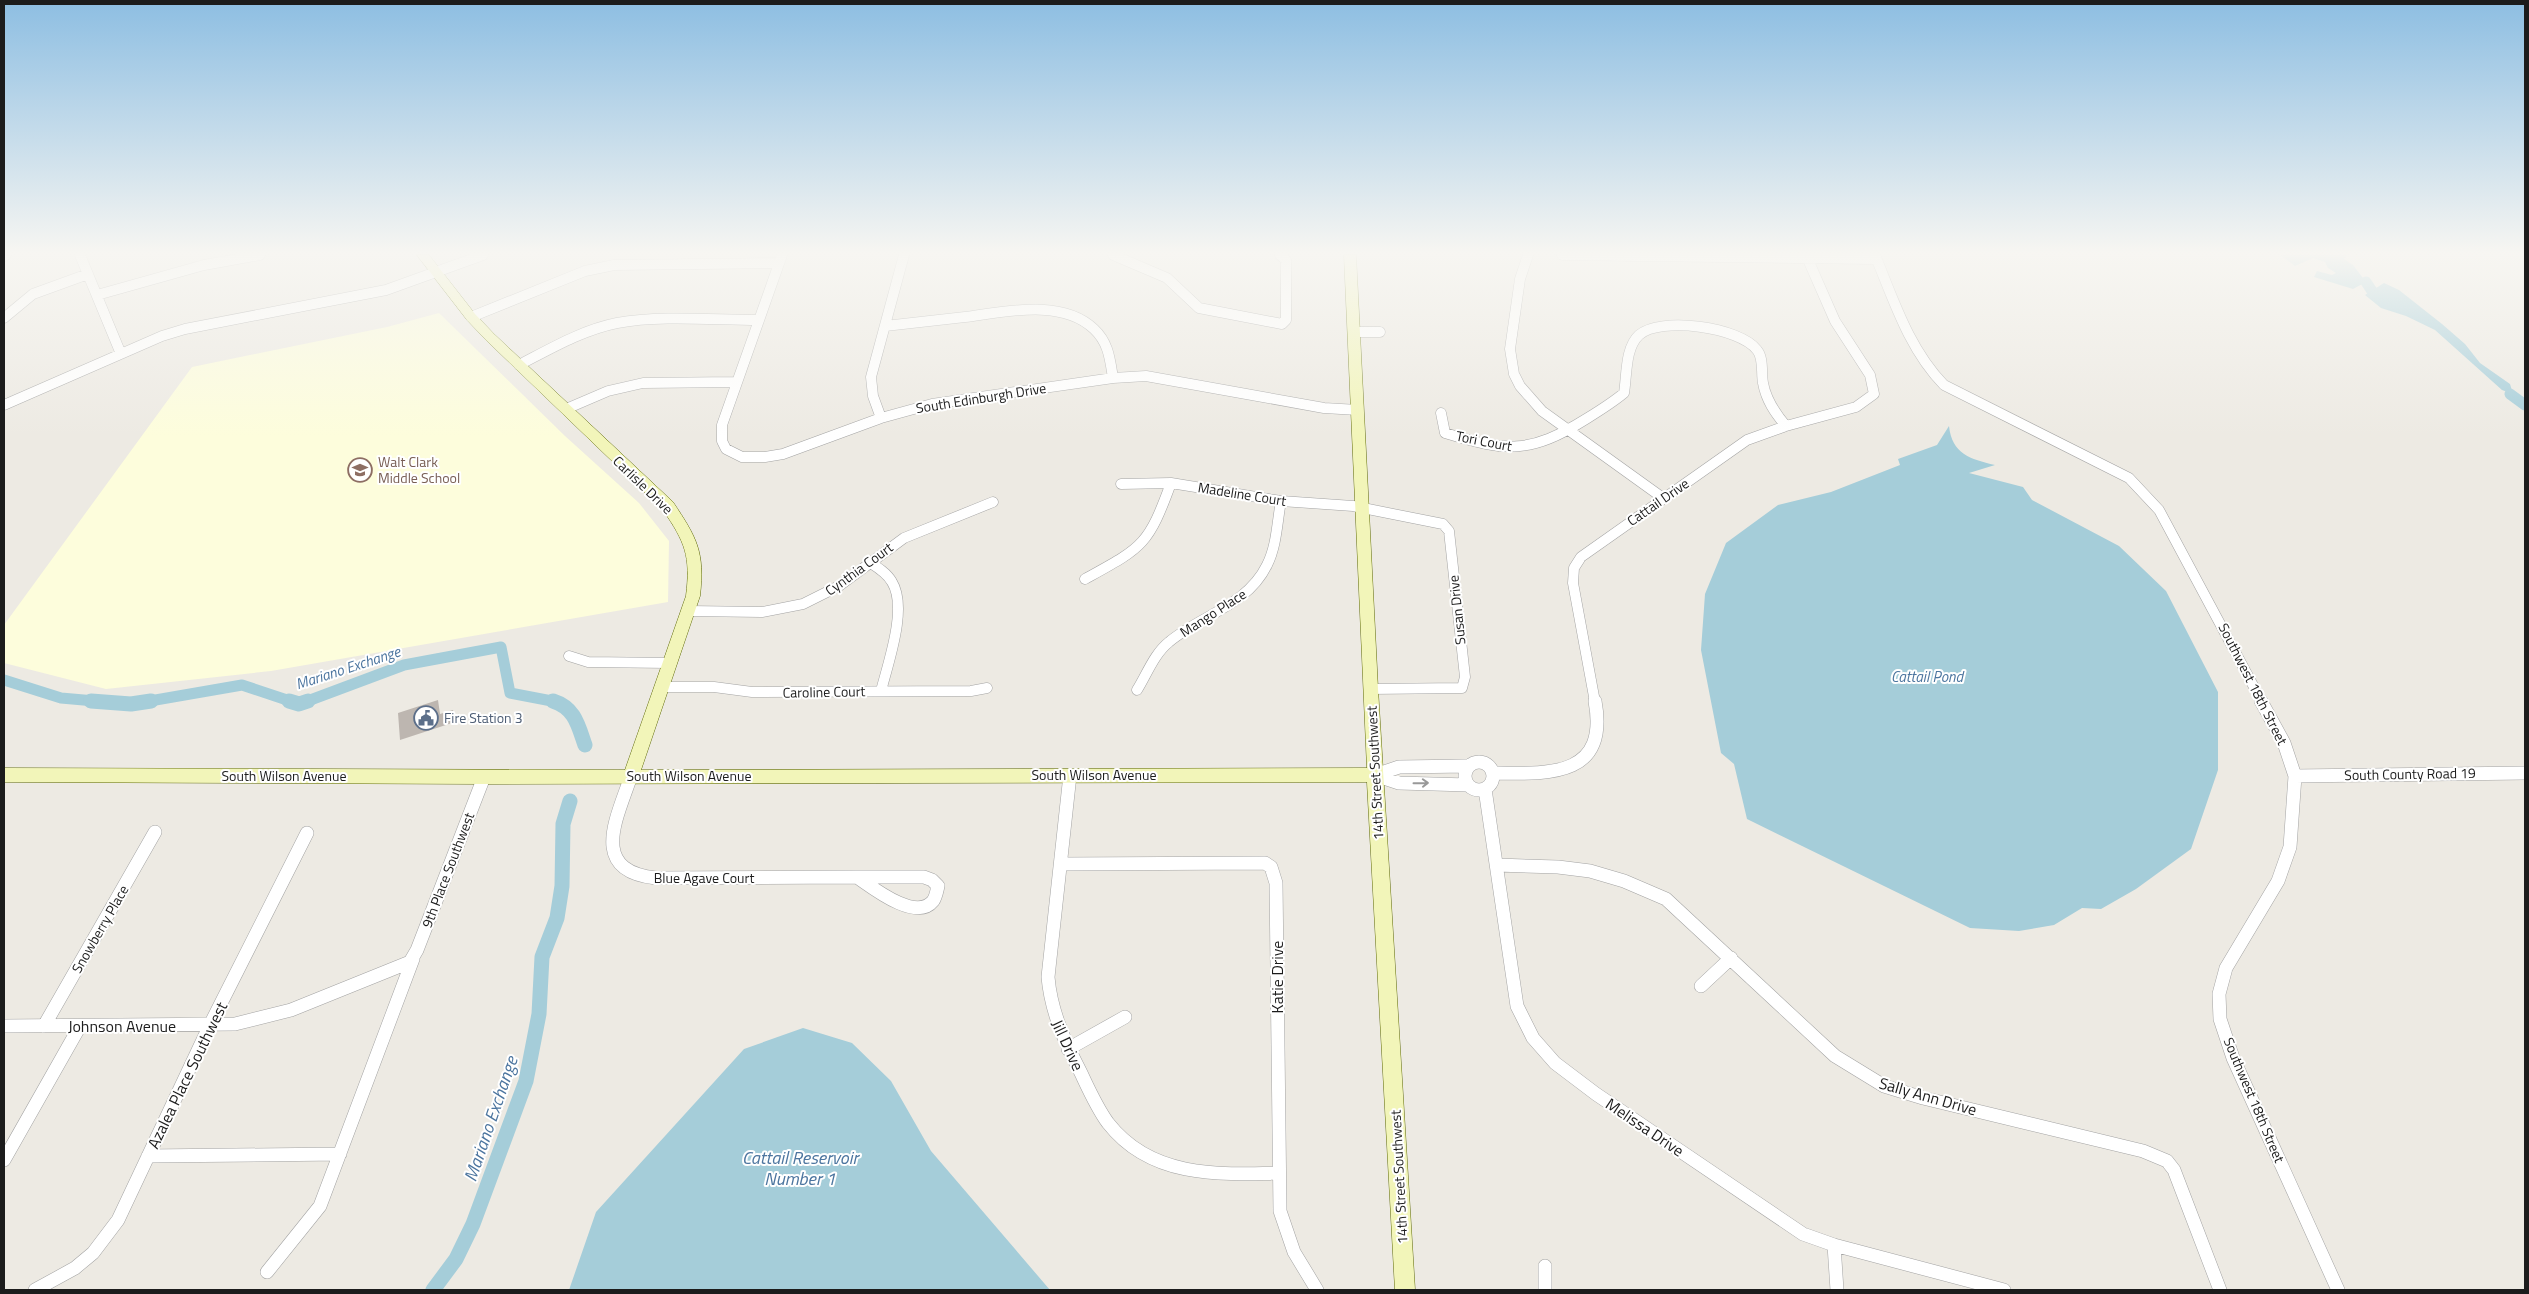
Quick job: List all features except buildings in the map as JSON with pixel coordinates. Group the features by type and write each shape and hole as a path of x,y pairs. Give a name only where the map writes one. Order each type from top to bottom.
{"main road":[{"name":"14th Street Southwest","path":"1353,315 1370,689 1405,1290"},
{"name":"Carlisle Drive","path":"471,317 518,365 566,409 578,423 662,500 683,526 689,537 696,570 688,611 631,776"},
{"name":"South Wilson Avenue","path":"4,774 484,777 1375,775"}],"street":[{"path":"105,315 121,354"},
{"path":"4,405 146,342 186,329 256,315"},
{"path":"471,317 475,315"},
{"name":"South Edinburgh Drive","path":"760,315 722,425 721,436 726,449 735,455 756,457 783,454 881,418 932,404 1113,378 1146,376 1324,408 1358,410"},
{"path":"881,418 872,396 871,377 888,315"},
{"path":"885,326 976,315"},
{"path":"1068,315 1086,324 1106,344 1113,378"},
{"path":"1237,315 1282,324 1286,320 1286,315"},
{"path":"1514,315 1509,344 1510,366 1517,384 1528,398 1542,412 1570,430 1663,498"},
{"name":"Cattail Drive","path":"1494,773 1563,770 1574,766 1592,749 1597,738 1598,718 1573,583 1574,568 1587,552 1747,440 1786,426 1856,407 1870,399 1874,394 1870,375 1833,315"},
{"name":"Southwest 18th Street","path":"1902,315 1915,346 1932,375 1944,386 2129,478 2159,510 2260,694 2284,742 2295,776 2290,846 2278,881 2226,968 2218,994 2220,1019 2234,1058 2338,1290"},
{"path":"518,365 568,339 616,322 645,320 758,320"},
{"path":"1570,430 1624,393 1633,342 1644,332 1664,328 1717,329 1747,340 1760,354 1766,401 1786,426"},
{"path":"1354,332 1380,332"},
{"path":"566,409 608,391 643,383 736,382"},
{"name":"Tori Court","path":"1441,413 1445,433 1504,447 1535,446 1546,443 1570,430"},
{"path":"1084,579 1128,556 1146,539 1156,522 1171,483"},
{"name":"Madeline Court","path":"1121,484 1171,483 1281,501 1362,507"},
{"name":"Mango Place","path":"1137,690 1157,656 1168,642 1238,600 1256,584 1270,557 1281,501"},
{"name":"Cynthia Court","path":"688,611 762,612 792,607 823,596 904,538 993,502"},
{"name":"Susan Drive","path":"1362,507 1432,520 1447,527 1465,677 1462,688 1454,690 1370,689"},
{"path":"870,562 882,571 892,583 899,604 881,691"},
{"path":"569,656 588,662 669,663"},
{"name":"Caroline Court","path":"661,687 714,687 752,692 971,691 987,688"},
{"path":"1482,763 1494,773 1492,784 1485,789 1468,785 1463,776 1467,766 1471,764 1482,763"},
{"name":"South Wilson Avenue","path":"1375,775 1399,767 1467,766"},
{"name":"South County Road 19","path":"2295,776 2525,773"},
{"name":"Jill Drive","path":"1070,775 1048,977 1049,995 1058,1027 1068,1049 1102,1114 1112,1129 1132,1149 1160,1164 1194,1173 1278,1173"},
{"name":"South Wilson Avenue","path":"1375,775 1399,784 1458,783 1468,785"},
{"name":"Blue Agave Court","path":"631,776 611,837 610,846 618,863 635,876 656,878 857,877 924,877 932,880 938,886 937,895 931,904 920,909 908,908 857,877"},
{"name":"9th Place Southwest","path":"267,1272 320,1206 411,960 484,777"},
{"name":"Melissa Drive","path":"1485,789 1497,865 1509,964 1517,1006 1533,1038 1543,1051 1596,1094 1789,1226 1817,1240 2004,1290"},
{"name":"Snowberry Place","path":"44,1026 155,832"},
{"name":"Azalea Place Southwest","path":"35,1290 52,1286 75,1268 108,1235 118,1220 210,1025 307,833"},
{"name":"Katie Drive","path":"1061,864 1265,863 1271,867 1276,883 1278,1173 1284,1228 1294,1256 1317,1290"},
{"name":"Sally Ann Drive","path":"1497,865 1576,869 1634,885 1666,899 1835,1056 1884,1086 1923,1098 2143,1151 2167,1162 2174,1170 2220,1290"},
{"path":"1701,986 1731,958"},
{"name":"Johnson Avenue","path":"4,1026 235,1024 291,1010 411,960"},
{"path":"1068,1049 1125,1017"},
{"path":"4,1160 80,1026"},
{"path":"148,1156 340,1154"},
{"path":"1834,1245 1837,1290"},
{"path":"1545,1266 1546,1290"}],"shaded area":[{"name":"Walt Clark Middle School","path":"430,315 441,315 565,436 639,503 669,541 668,602 271,671 106,689 4,663 4,625 192,367 387,327"}],"water":[{"path":"2404,315 2431,315 2465,344 2480,363 2510,384 2513,394 2502,390 2435,330"},
{"name":"Cattail Pond","path":"1949,426 1954,443 1958,449 1970,457 1995,465 1969,473 2023,487 2032,500 2119,546 2166,591 2218,692 2218,770 2191,849 2136,889 2101,909 2082,908 2054,925 2019,931 1970,928 1747,819 1734,764 1721,753 1701,650 1705,594 1726,543 1778,505 1831,492 1900,465 1898,459 1937,445"},
{"name":"Cattail Reservoir Number 1","path":"803,1028 852,1043 891,1081 931,1151 1050,1290 569,1290 596,1212 744,1049"}],"waterway":[{"path":"2510,394 2525,405"},
{"name":"Mariano Exchange","path":"305,702 404,665 501,647 510,693 554,701"},
{"name":"Mariano Exchange","path":"4,680 61,698 106,702"},
{"name":"Mariano Exchange","path":"144,702 242,685 293,702"},
{"name":"Mariano Exchange","path":"91,701 131,704 151,701"},
{"name":"Mariano Exchange","path":"289,701 299,704 305,702"},
{"name":"Mariano Exchange","path":"554,701 566,708 575,718 585,745"},
{"name":"Mariano Exchange","path":"433,1290 456,1259 473,1224 526,1081 539,1014 542,957 557,918 562,886 563,824 570,801"}],"place":[{"name":"Walt Clark Middle School","path":"360,470"},
{"name":"Fire Station 3","path":"426,718"}]}
